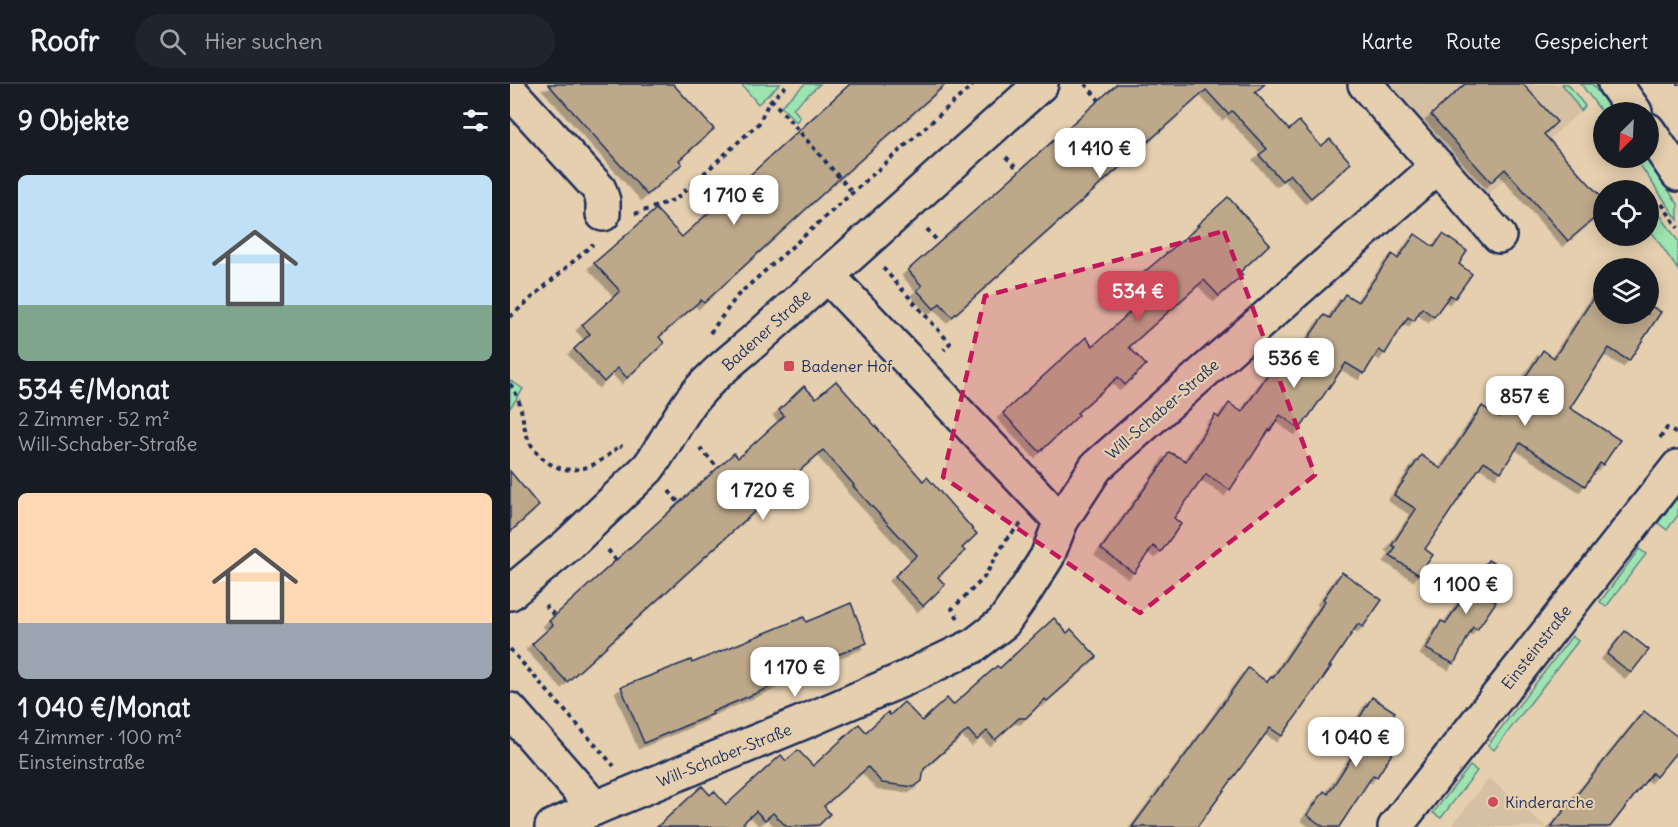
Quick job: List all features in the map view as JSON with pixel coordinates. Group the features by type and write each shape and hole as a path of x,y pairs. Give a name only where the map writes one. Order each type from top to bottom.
{"street":[{"name":"Badener Straße","path":"510,593 569,544 648,468 659,454 690,401 717,373 1041,84"},
{"path":"1365,84 1499,236"},
{"path":"1615,84 1628,102"},
{"path":"510,91 599,189 603,201 603,214"},
{"path":"1659,146 1678,174"},
{"name":"Will-Schaber-Straße","path":"552,827 804,722 973,646 1003,623 1047,556 1052,512 1096,467 1438,166"},
{"path":"827,275 1052,512"},
{"name":"Einsteinstraße","path":"1400,825 1678,467"},
{"path":"510,710 595,808"}],"path":[{"path":"510,317 595,242 602,229 603,214 639,214 676,199 759,123 771,99 788,84"},
{"path":"1085,84 1099,100"},
{"path":"771,99 853,193"},
{"path":"863,244 950,343 921,373"},
{"path":"510,384 518,394 526,434 532,447 550,464 561,469 572,470 588,467 604,459 620,445 648,468"},
{"path":"1660,438 1667,428 1678,435"},
{"path":"973,646 952,609 983,579 1008,537 1052,512"},
{"path":"510,649 636,791"}],"highlighted area":[{"path":"1224,231 1315,475 1140,613 943,477 985,296"}],"shaded area":[{"path":"1387,84 1561,84 1581,111 1486,196"},
{"name":"Kinderarche","path":"1489,778 1546,827 1451,827"}],"green space":[{"path":"741,84 780,84 758,104"},
{"path":"805,84 820,84 793,108 800,117 796,122 781,106"},
{"path":"1562,84 1568,84 1585,106 1581,111"},
{"path":"1581,84 1592,84 1606,102 1594,102"},
{"path":"1642,168 1653,168 1678,204 1678,220 1659,193 1659,180 1650,180"},
{"path":"1659,213 1678,241 1678,270 1659,242"},
{"path":"510,380 523,389 510,408"},
{"path":"1678,497 1678,515 1667,530 1658,523"},
{"path":"1639,549 1646,554 1606,607 1600,602"},
{"path":"1572,636 1578,641 1494,750 1488,745"},
{"path":"1470,766 1477,771 1441,818 1433,813"}],"building":[{"path":"548,84 673,84 714,129 679,160 682,164 647,195"},
{"path":"850,84 946,84 704,303 701,300 659,337 664,343 627,378 618,368 604,382 574,349 590,334 582,325 620,291 594,263 656,209 682,237"},
{"path":"1117,84 1265,84 1255,92 1289,130 1299,121 1321,146 1330,139 1351,163 1311,198 1290,174 1282,181 1259,155 1267,149 1232,111 1228,114 1206,90 952,317 940,303 934,309 917,290 922,286 908,270"},
{"path":"1465,84 1523,84 1557,122 1544,134 1593,188 1593,219 1568,241 1505,169 1491,182 1431,115"},
{"path":"1228,197 1270,244 1240,272 1243,275 1219,296 1204,280 1129,347 1146,365 1125,385 1118,377 1077,413 1079,415 1040,452 1003,413 1086,337 1093,346 1138,305 1124,289 1199,226 1197,225"},
{"path":"1415,234 1434,247 1443,234 1467,251 1459,264 1472,274 1455,298 1450,295 1434,317 1422,308 1414,321 1408,317 1385,354 1379,350 1364,374 1346,363 1300,429 1280,415 1230,490 1206,474 1174,518 1181,524 1161,552 1153,546 1134,573 1101,549 1169,452 1186,461 1215,415 1219,418 1229,403 1242,412 1282,354 1293,361 1324,315 1330,318 1345,294 1358,302 1392,254 1398,259"},
{"path":"1593,299 1593,324 1653,324 1629,361 1609,348 1570,408 1620,440 1603,465 1600,463 1585,486 1520,443 1501,472 1484,461 1425,549 1433,555 1419,575 1390,556 1396,548 1392,545 1416,509 1394,495 1421,455 1441,469 1482,406 1499,417 1543,350 1554,358"},
{"path":"836,381 923,481 927,477 977,534 962,548 965,551 938,577 945,585 923,606 895,576 917,555 823,450 797,473 794,470 796,474 567,682 532,644 553,625 549,621 734,453 738,458 784,416 779,410 804,386 816,398"},
{"path":"510,471 539,506 510,532"},
{"path":"1488,560 1503,569 1489,597 1496,602 1477,630 1473,627 1454,664 1426,649 1441,621 1446,623"},
{"path":"1342,572 1382,600 1363,627 1358,624 1329,667 1331,667 1282,736 1270,728 1197,827 1132,827 1248,668 1267,682 1271,677 1273,678"},
{"path":"851,603 867,643 797,671 799,675 644,743 621,687 691,660 692,663 804,617 806,622"},
{"path":"1054,618 1067,633 1071,629 1097,657 1047,701 1045,699 1026,718 1019,718 995,740 987,731 977,740 968,730 924,769 922,781 914,787 882,783 868,767 824,806 830,814 819,825 787,827 773,813 765,820 756,811 743,823 747,827 657,827 702,786 710,795 714,791 726,805 781,755 786,761 798,750 813,766 859,724 866,732 888,712 890,715 904,702 922,721 947,698 953,705 997,666 1000,668"},
{"path":"1625,631 1649,650 1631,673 1607,654"},
{"path":"1372,697 1395,712 1377,741 1393,752 1377,777 1373,775 1339,827 1324,827 1307,815 1324,791 1328,794 1366,735 1354,727"},
{"path":"1644,711 1678,737 1678,750 1656,777 1652,773 1610,827 1551,827"}],"place":[{"name":"Badener Hof","path":"789,366"},
{"name":"Kinderarche","path":"1493,802"}]}
